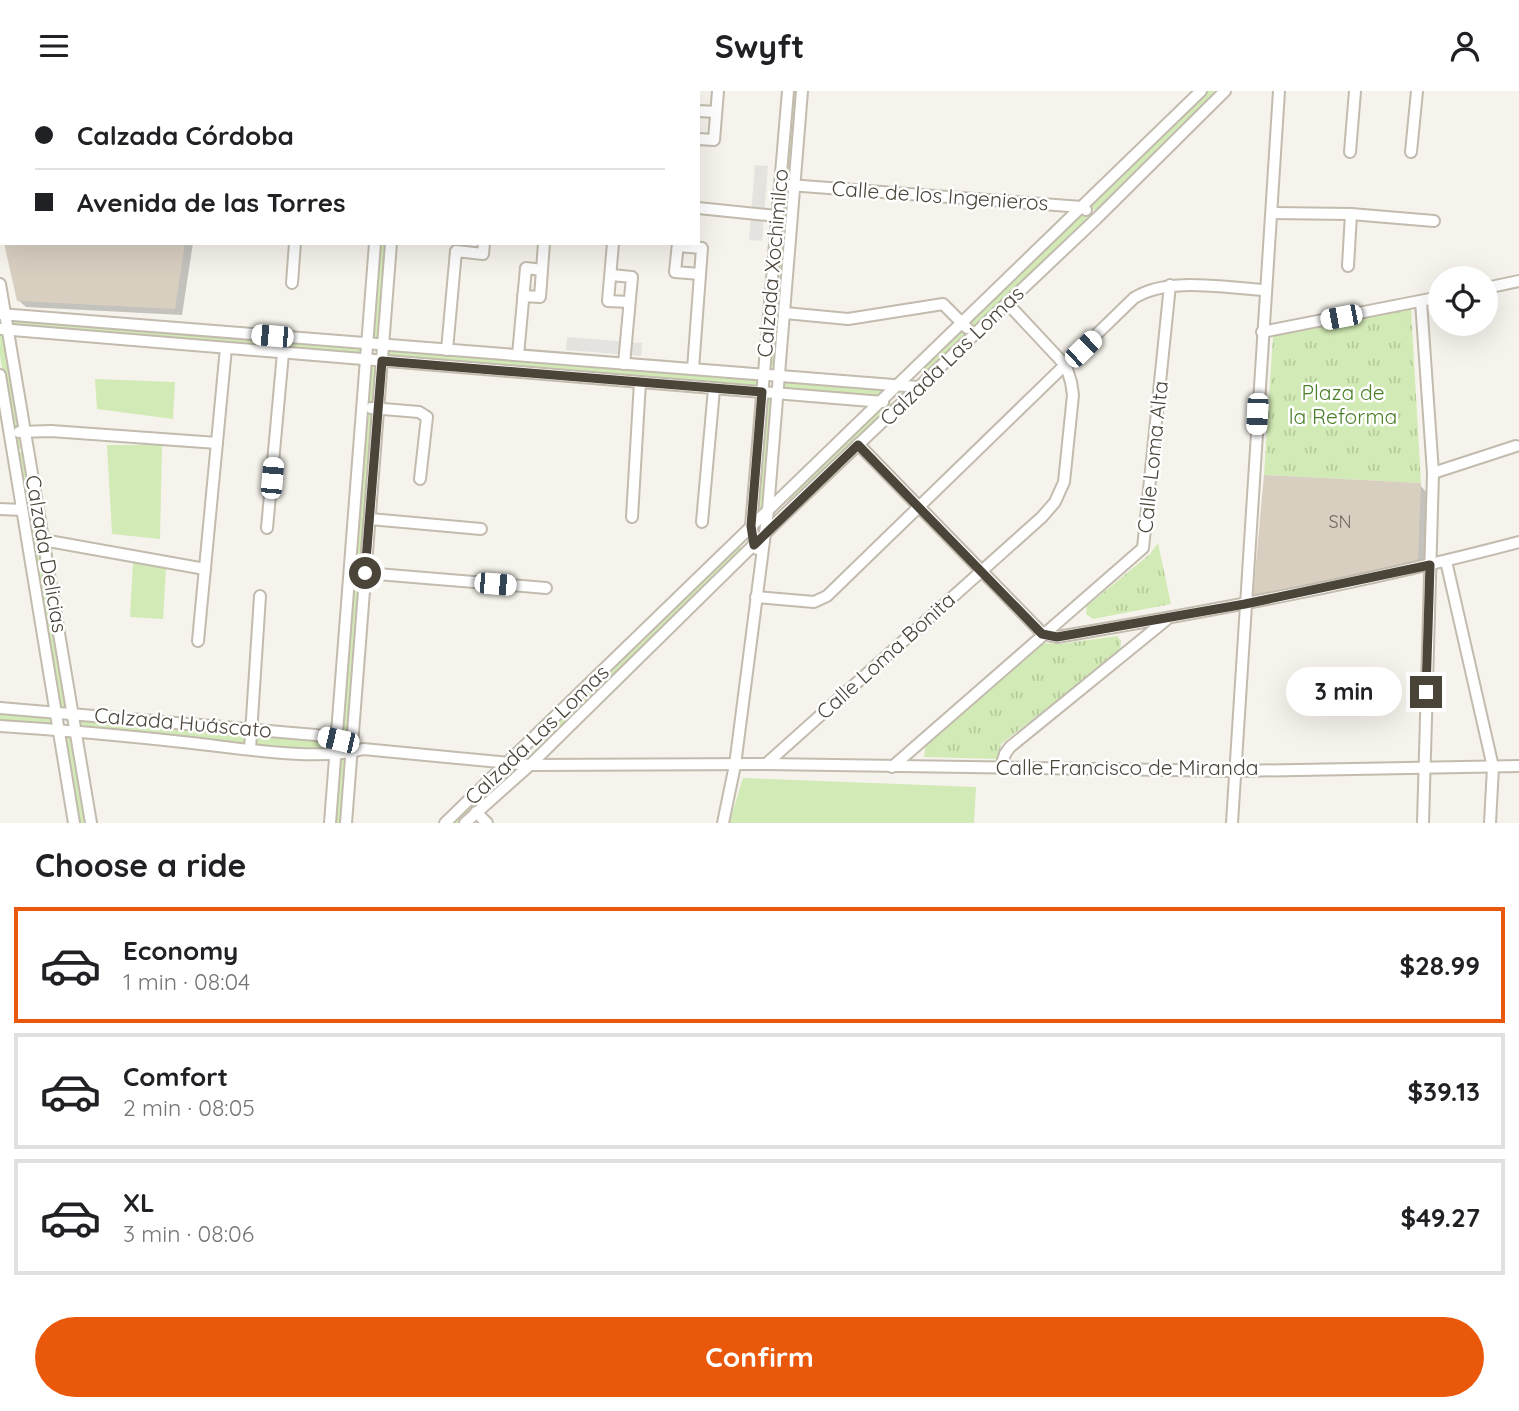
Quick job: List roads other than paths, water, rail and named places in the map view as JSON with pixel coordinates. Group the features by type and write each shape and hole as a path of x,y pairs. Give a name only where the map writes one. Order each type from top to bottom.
{"street":[{"path":"700,139 714,140 718,91"},
{"name":"Calzada Xochimilco","path":"762,557 754,545 751,526 788,91"},
{"name":"Calzada Xochimilco","path":"723,823 735,765 768,510 802,91"},
{"name":"Calzada Las Lomas","path":"445,823 1201,91"},
{"name":"Calzada Las Lomas","path":"466,823 530,765 1225,91"},
{"path":"1232,823 1279,91"},
{"path":"1350,152 1355,91"},
{"path":"1411,152 1417,91"},
{"path":"700,111 716,112"},
{"name":"Calle de los Ingenieros","path":"780,184 1082,207"},
{"path":"1082,207 1096,219"},
{"path":"700,208 777,216"},
{"path":"1272,213 1351,214 1434,221"},
{"path":"1348,266 1351,214"},
{"path":"292,283 295,245"},
{"path":"330,823 375,245"},
{"path":"346,823 356,748 365,573 391,245"},
{"path":"447,350 456,251 468,248 483,254 484,245"},
{"path":"523,296 540,297 544,245"},
{"path":"613,245 608,300 629,302"},
{"path":"678,245 675,272 700,274"},
{"path":"684,245 702,248 693,369"},
{"path":"518,355 526,268 542,270"},
{"path":"611,275 632,277 624,364"},
{"path":"1498,285 1519,281"},
{"name":"Calzada Delicias","path":"0,285 3,329 24,431 91,823"},
{"path":"756,597 821,601 1134,298 1147,290 1170,285 1265,290"},
{"name":"Calle Loma Alta","path":"892,767 1042,634 1138,554 1144,545 1170,285"},
{"path":"1262,332 1428,300"},
{"path":"1421,301 1433,473 1423,823"},
{"path":"1007,303 1066,366"},
{"path":"785,313 848,319 943,304 974,335"},
{"path":"2,314 919,387"},
{"path":"43,318 43,333"},
{"path":"104,338 107,323"},
{"path":"162,343 163,327"},
{"path":"3,329 901,404"},
{"path":"198,641 226,348"},
{"path":"466,368 467,351"},
{"path":"267,528 283,353"},
{"path":"587,378 588,361"},
{"name":"Calle Loma Bonita","path":"766,764 1055,502 1065,475 1073,395 1066,366"},
{"name":"Calzada Delicias","path":"0,375 74,823"},
{"path":"632,517 640,382"},
{"path":"702,522 714,389"},
{"path":"362,406 419,412 426,417 420,479"},
{"path":"10,433 51,431 217,443"},
{"path":"858,445 1042,634 1057,637 1245,604 1430,565 1519,542"},
{"path":"1433,473 1516,446"},
{"path":"13,450 27,449"},
{"path":"0,509 22,510"},
{"path":"370,519 481,529"},
{"path":"43,540 205,569"},
{"path":"352,541 368,542"},
{"path":"1446,561 1493,767 1490,823"},
{"path":"365,573 546,588"},
{"path":"250,750 260,596"},
{"path":"1000,767 1004,754 1010,747 1168,618"},
{"name":"Calzada Huáscato","path":"0,708 316,735 356,748 530,765 735,765"},
{"name":"Calzada Huáscato","path":"0,726 76,730 250,750 337,753 356,748"},
{"name":"Calle Francisco de Miranda","path":"735,765 1235,771 1519,767"},
{"path":"476,812 486,823"}],"park label":[{"name":"Plaza de la Reforma","path":"1343,405"}]}
